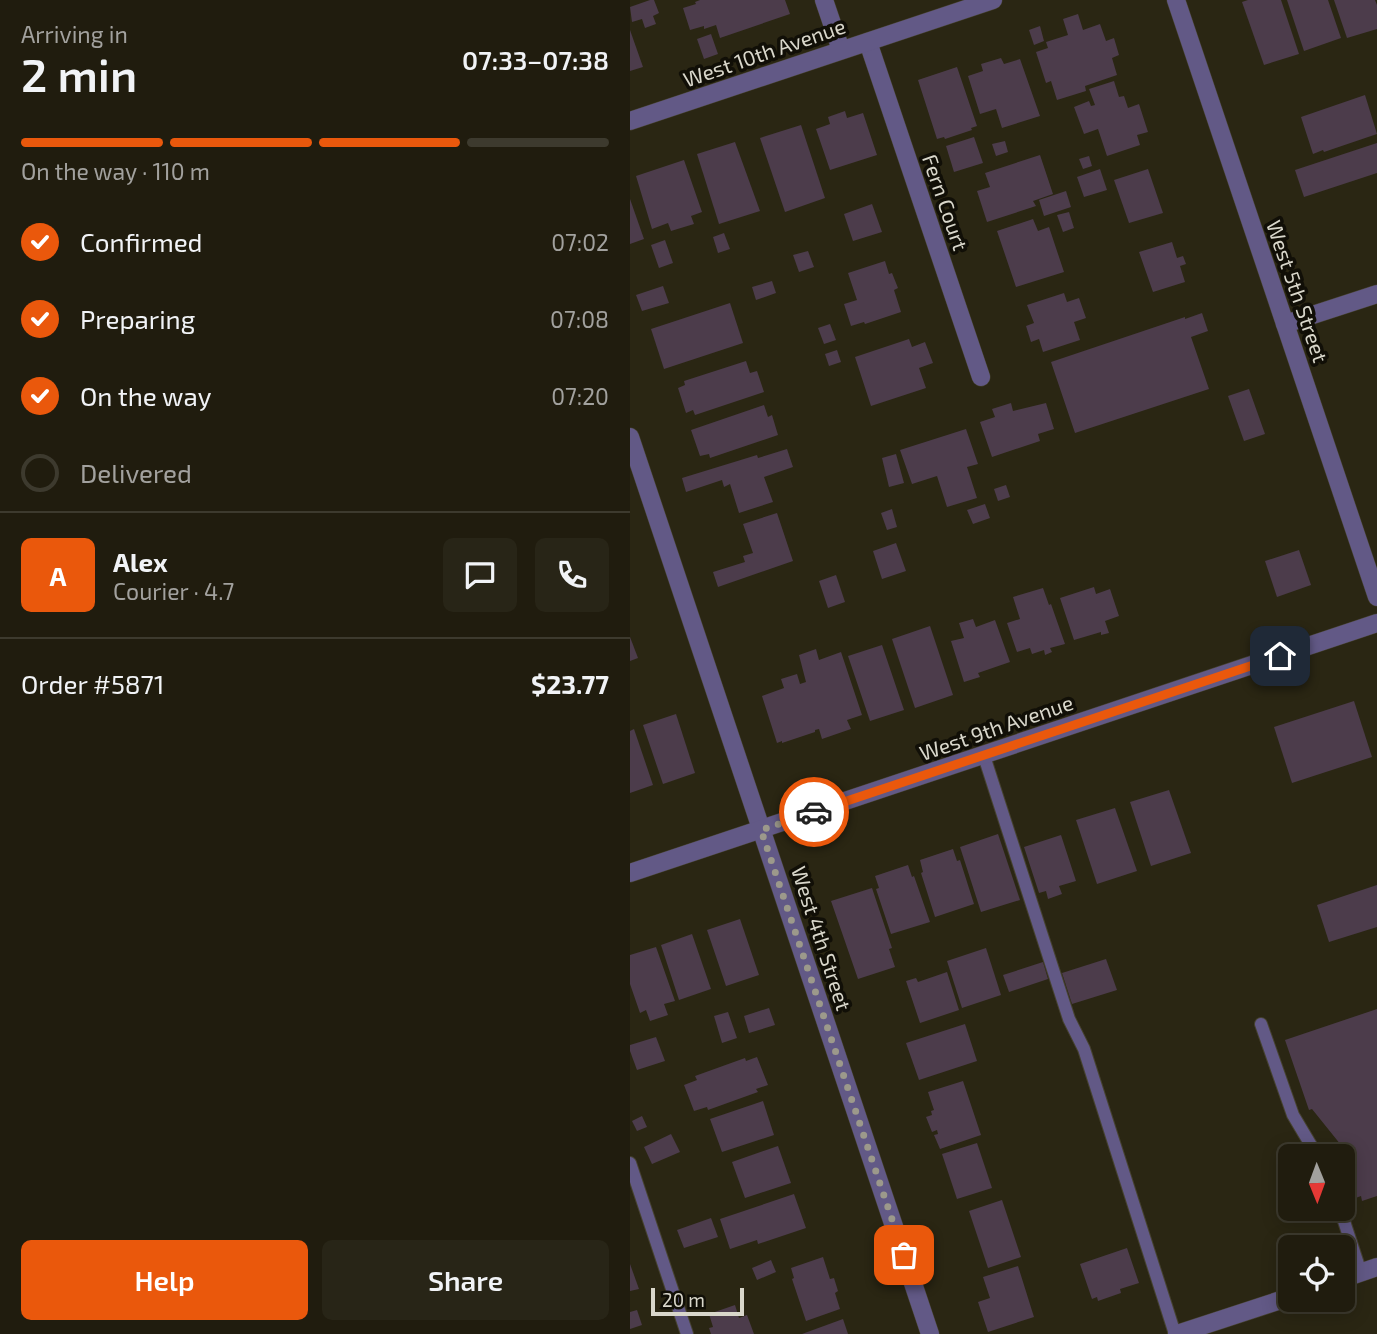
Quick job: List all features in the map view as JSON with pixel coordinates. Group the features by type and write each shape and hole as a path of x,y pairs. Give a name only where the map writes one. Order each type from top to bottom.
{"street":[{"path":"824,0 841,50"},
{"name":"West 10th Avenue","path":"630,121 993,0"},
{"name":"West 5th Street","path":"1176,0 1377,597"},
{"name":"Fern Court","path":"868,42 981,377"},
{"path":"1285,324 1377,294"},
{"name":"West 4th Street","path":"630,437 930,1334"},
{"name":"West 9th Avenue","path":"630,873 1377,623"},
{"path":"1176,1334 1278,1301"}],"lane":[{"path":"984,756 1069,1019 1084,1049 1176,1334"},
{"path":"1261,1024 1293,1115 1310,1144"},
{"path":"630,1163 687,1334"},
{"path":"1345,1222 1369,1270"}],"building":[{"path":"654,0 659,13 653,16 656,24 645,28 642,19 632,22 630,7"},
{"path":"700,0 785,0 790,14 720,38 716,25 690,30 683,8"},
{"path":"1281,0 1299,54 1264,65 1242,2"},
{"path":"1287,0 1328,0 1341,38 1304,51"},
{"path":"1334,0 1375,0 1377,29 1347,38"},
{"path":"1078,14 1083,30 1100,24 1106,41 1114,38 1119,55 1112,58 1117,75 1085,86 1086,91 1057,100 1051,81 1046,83 1036,52 1048,48 1046,42 1068,35 1063,19"},
{"path":"1040,26 1044,41 1034,45 1029,30"},
{"path":"630,30 643,67 630,71"},
{"path":"711,34 718,54 704,59 697,39"},
{"path":"1001,58 1004,64 1020,59 1040,116 1002,128 996,109 980,114 968,76 983,71 981,64"},
{"path":"957,67 977,126 945,139 937,139 918,80"},
{"path":"1114,81 1119,97 1124,96 1128,108 1139,104 1148,132 1137,135 1140,145 1107,156 1098,129 1084,134 1074,107 1089,101 1091,106 1095,105 1089,89"},
{"path":"1365,95 1377,134 1313,154 1301,117"},
{"path":"845,111 847,118 863,113 877,155 830,170 816,129 830,124 828,117"},
{"path":"801,125 825,198 785,212 760,138"},
{"path":"974,137 983,163 954,172 946,146"},
{"path":"1005,141 1008,152 996,156 992,144"},
{"path":"735,142 760,211 719,224 697,154"},
{"path":"1377,143 1377,173 1304,197 1295,170"},
{"path":"1040,155 1053,194 1033,201 1036,206 987,222 977,191 990,187 985,173"},
{"path":"1089,156 1092,166 1083,169 1079,159"},
{"path":"684,160 702,212 691,216 694,224 671,231 668,223 652,229 636,176"},
{"path":"1100,169 1107,190 1084,197 1077,177"},
{"path":"1148,169 1163,213 1129,223 1114,180"},
{"path":"1066,191 1071,207 1044,216 1039,200"},
{"path":"630,199 644,239 630,244"},
{"path":"872,204 882,232 853,241 844,214"},
{"path":"1069,212 1074,228 1063,232 1057,215"},
{"path":"1033,219 1038,231 1049,227 1064,272 1016,287 997,231"},
{"path":"724,233 730,249 718,253 713,237"},
{"path":"665,240 673,263 659,268 651,245"},
{"path":"1172,242 1177,258 1183,256 1186,264 1180,266 1185,282 1153,292 1139,252"},
{"path":"808,251 814,267 799,272 793,255"},
{"path":"885,261 898,288 894,290 901,312 851,326 844,304 857,300 848,273"},
{"path":"772,281 776,293 756,300 752,287"},
{"path":"663,286 669,303 642,311 636,295"},
{"path":"1064,293 1067,302 1079,298 1086,318 1074,322 1080,340 1043,352 1039,339 1031,342 1026,326 1034,323 1027,305"},
{"path":"730,303 743,343 664,369 651,329"},
{"path":"1202,313 1208,331 1191,337 1209,389 1075,433 1051,362"},
{"path":"830,324 836,340 824,344 818,328"},
{"path":"909,339 912,347 925,342 933,363 919,368 926,388 871,406 855,357"},
{"path":"837,350 841,362 829,366 825,354"},
{"path":"746,361 750,373 757,371 764,392 695,415 693,410 686,413 678,388 685,385 684,381"},
{"path":"1249,389 1265,434 1244,441 1228,396"},
{"path":"1011,403 1013,411 1046,403 1054,429 1038,434 1040,441 992,457 980,422 995,417 992,409"},
{"path":"764,405 768,417 772,415 778,435 710,458 709,454 700,456 691,430"},
{"path":"966,429 978,464 967,467 977,498 947,507 937,476 912,484 900,450"},
{"path":"787,449 793,467 764,477 773,502 739,513 730,484 724,487 722,480 686,492 682,478 757,455 758,458"},
{"path":"896,454 904,483 889,487 882,458"},
{"path":"1006,485 1010,497 998,501 994,489"},
{"path":"985,504 990,518 973,524 967,510"},
{"path":"892,509 897,527 887,530 881,513"},
{"path":"777,513 793,561 718,587 713,572 745,562 743,556 753,553 743,524"},
{"path":"896,543 906,571 882,579 873,551"},
{"path":"1299,550 1311,585 1277,597 1265,561"},
{"path":"836,575 845,602 828,608 819,581"},
{"path":"1094,587 1096,594 1110,589 1119,616 1105,621 1109,633 1101,635 1101,632 1074,640 1060,598"},
{"path":"1043,588 1065,644 1050,648 1052,652 1045,655 1044,650 1032,654 1030,648 1017,652 1007,623 1020,619 1013,597"},
{"path":"973,619 976,627 995,620 1010,662 978,673 980,677 964,682 951,641 964,638 959,623"},
{"path":"930,626 953,695 915,708 892,639"},
{"path":"630,637 638,658 630,661"},
{"path":"882,645 904,710 870,721 848,656"},
{"path":"816,649 819,660 841,652 862,715 847,720 851,729 822,739 819,729 777,743 762,696 784,688 781,679 797,674 800,684 806,682 799,655"},
{"path":"1354,701 1372,757 1292,783 1274,727"},
{"path":"676,714 695,773 663,784 643,725"},
{"path":"634,729 653,785 630,793 630,731"},
{"path":"1169,790 1191,853 1151,866 1130,802"},
{"path":"1115,808 1137,871 1097,884 1076,820"},
{"path":"998,834 1020,900 981,912 960,847"},
{"path":"1061,835 1076,881 1059,886 1062,894 1048,899 1046,891 1039,893 1024,847"},
{"path":"953,849 957,861 960,860 974,904 935,917 921,873 920,860"},
{"path":"908,865 930,922 891,934 876,889 879,888 875,876"},
{"path":"1377,885 1377,927 1329,942 1317,905"},
{"path":"872,888 892,948 889,949 895,967 858,979 831,901"},
{"path":"740,919 759,975 726,986 707,930"},
{"path":"692,934 711,989 679,1000 661,945"},
{"path":"656,947 675,1001 664,1004 668,1015 650,1021 646,1010 640,1013 630,984 630,955"},
{"path":"986,948 1001,995 962,1008 947,961"},
{"path":"1106,959 1117,990 1072,1004 1062,973"},
{"path":"1043,962 1048,979 1009,992 1003,975"},
{"path":"947,972 959,1010 920,1023 906,981 916,978 918,982"},
{"path":"769,1008 775,1025 749,1033 744,1016"},
{"path":"1377,1009 1377,1196 1362,1201 1361,1196 1355,1198 1355,1144 1340,1144 1312,1109 1309,1110 1285,1040"},
{"path":"728,1012 737,1038 722,1043 714,1016"},
{"path":"965,1024 977,1061 919,1080 906,1043"},
{"path":"656,1037 665,1061 637,1070 630,1045"},
{"path":"757,1057 768,1085 756,1089 758,1092 708,1110 707,1107 694,1111 684,1085 697,1080 695,1076 745,1058 746,1061"},
{"path":"963,1081 981,1135 940,1149 934,1135 938,1134 937,1130 932,1132 926,1117 932,1115 931,1111 934,1110 928,1092"},
{"path":"763,1101 774,1135 722,1152 710,1119"},
{"path":"642,1116 647,1127 637,1131 632,1121"},
{"path":"671,1134 680,1152 652,1164 644,1147"},
{"path":"977,1143 992,1188 957,1199 942,1154"},
{"path":"778,1146 791,1183 745,1198 732,1162"},
{"path":"794,1194 806,1228 758,1244 757,1240 730,1249 720,1219"},
{"path":"1002,1200 1021,1257 988,1268 969,1211"},
{"path":"711,1218 718,1237 684,1248 677,1230"},
{"path":"1127,1248 1139,1283 1120,1289 1121,1293 1098,1301 1097,1297 1092,1299 1080,1264"},
{"path":"823,1257 830,1279 834,1278 840,1309 806,1321 791,1268"},
{"path":"771,1260 776,1272 757,1280 752,1268"},
{"path":"630,1264 639,1289 630,1291"},
{"path":"1018,1266 1034,1317 988,1332 978,1302 990,1298 983,1277"},
{"path":"735,1305 739,1318 747,1315 754,1334 711,1334 709,1328 713,1327 709,1314"},
{"path":"637,1310 642,1325 630,1329 630,1312"},
{"path":"843,1319 848,1334 802,1334"}],"way so far":[{"path":"814,812 761,830 904,1255"}],"route":[{"path":"814,812 1280,656"}]}
